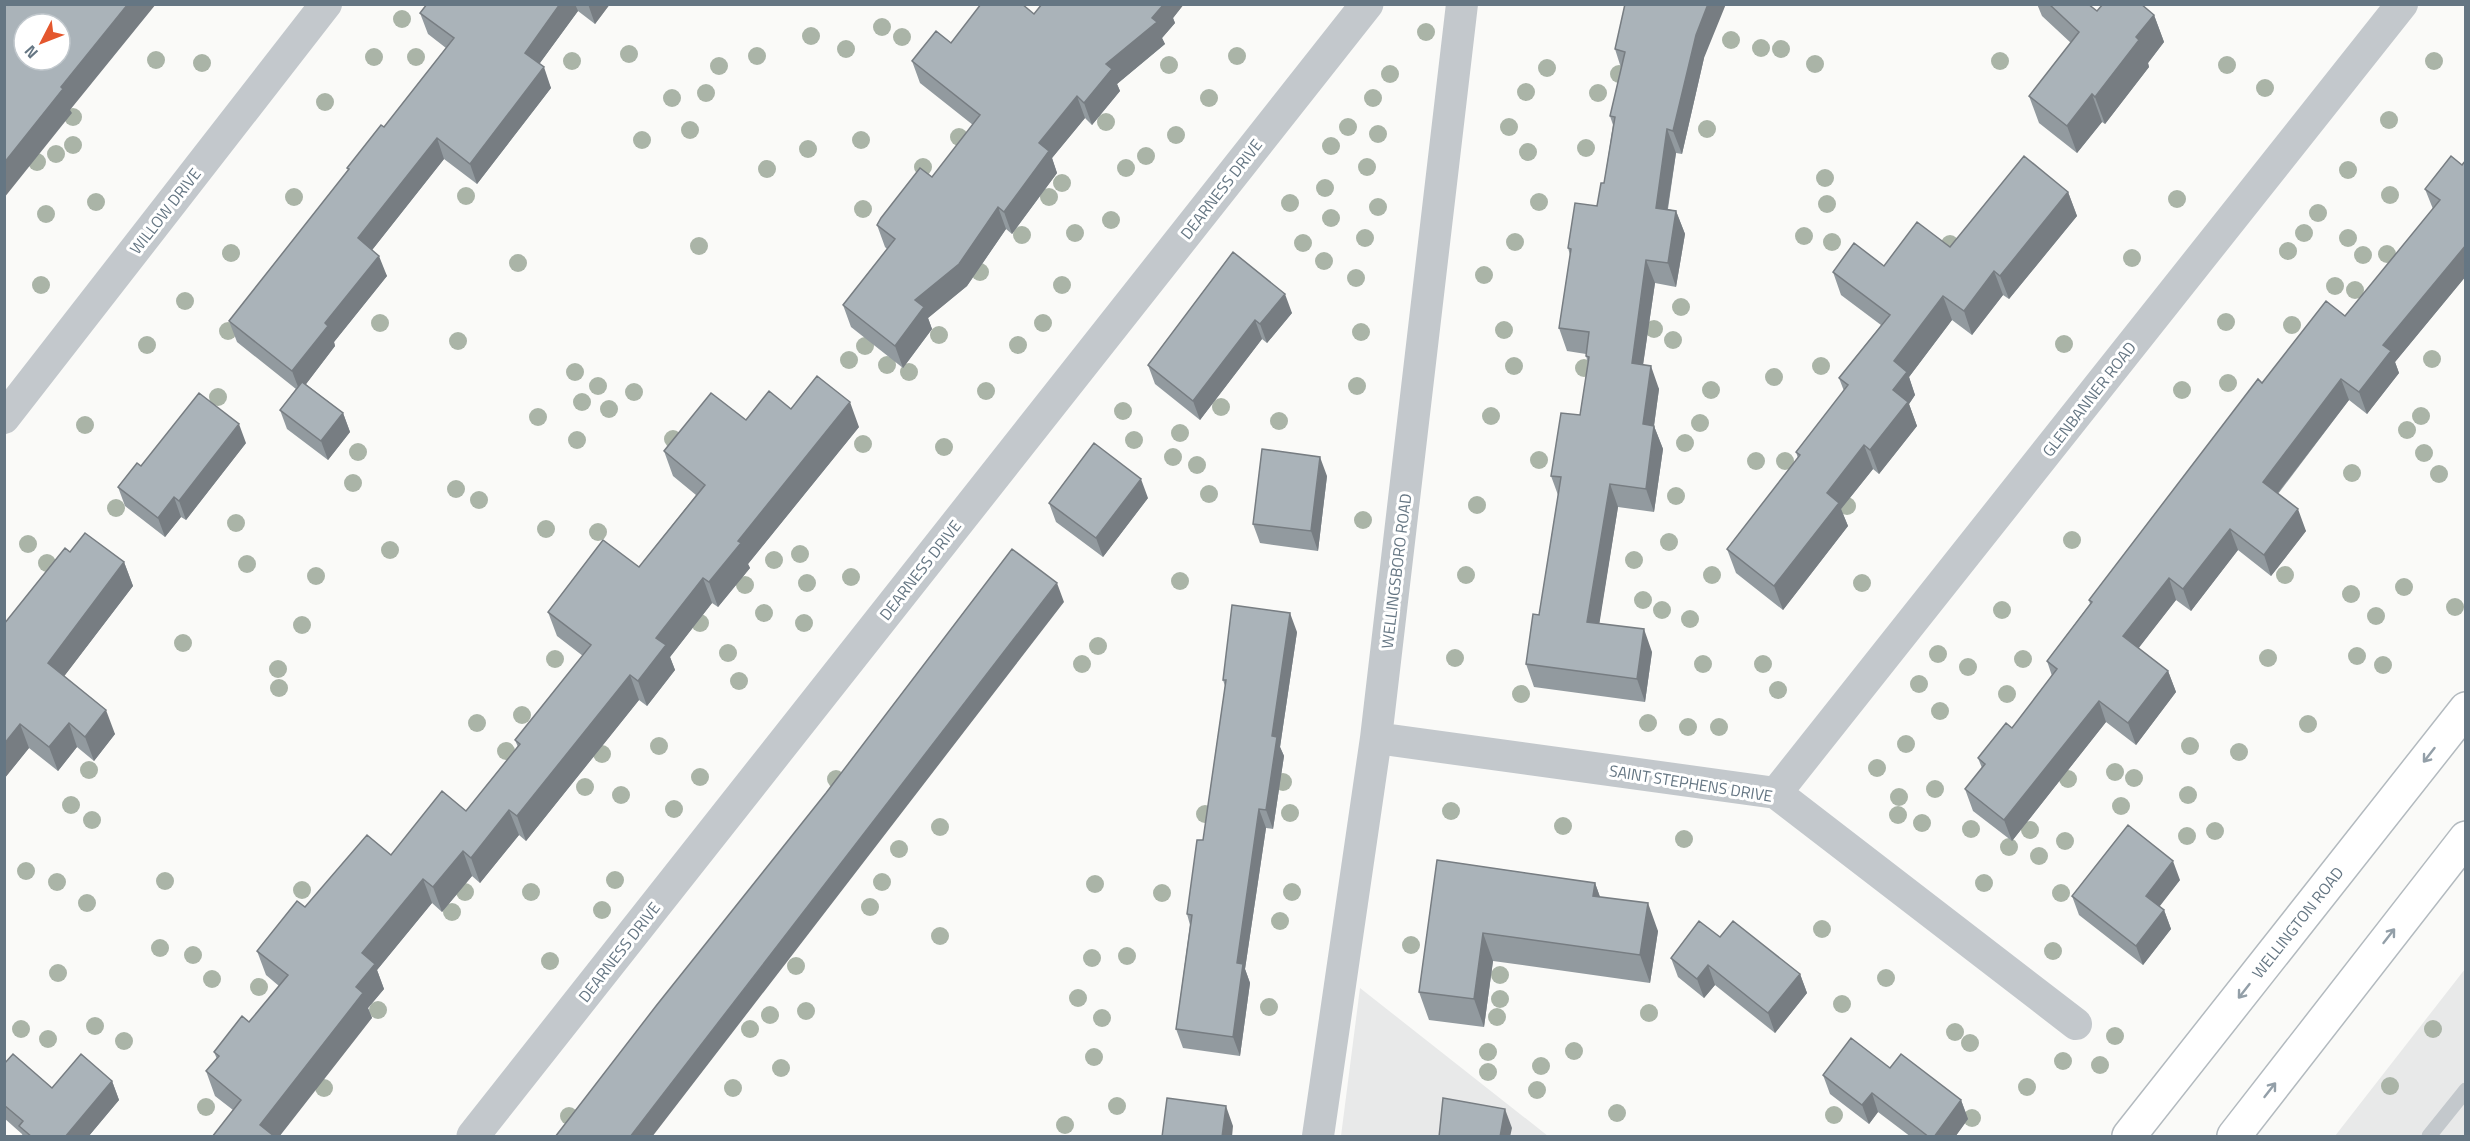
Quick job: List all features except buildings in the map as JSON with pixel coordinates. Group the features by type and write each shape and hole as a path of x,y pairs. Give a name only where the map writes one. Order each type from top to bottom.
{"main road":[{"name":"WELLINGTON ROAD","path":"2129,1137 2466,709"},
{"path":"2234,1137 2466,838"}],"street":[{"name":"WILLOW DRIVE","path":"4,418 326,4"},
{"name":"DEARNESS DRIVE","path":"473,1137 1367,4"},
{"name":"WELLINGSBORO ROAD","path":"1318,1137 1376,738 1462,4"},
{"name":"GLENBANNER ROAD","path":"1776,793 2402,4"},
{"name":"SAINT STEPHENS DRIVE","path":"1376,738 1776,793 2076,1024"}],"lane":[{"path":"2429,1137 2466,1090"}],"shaded area":[{"path":"2465,969 2465,1136 2335,1136"},
{"path":"1360,988 1548,1136 1341,1136"}]}
